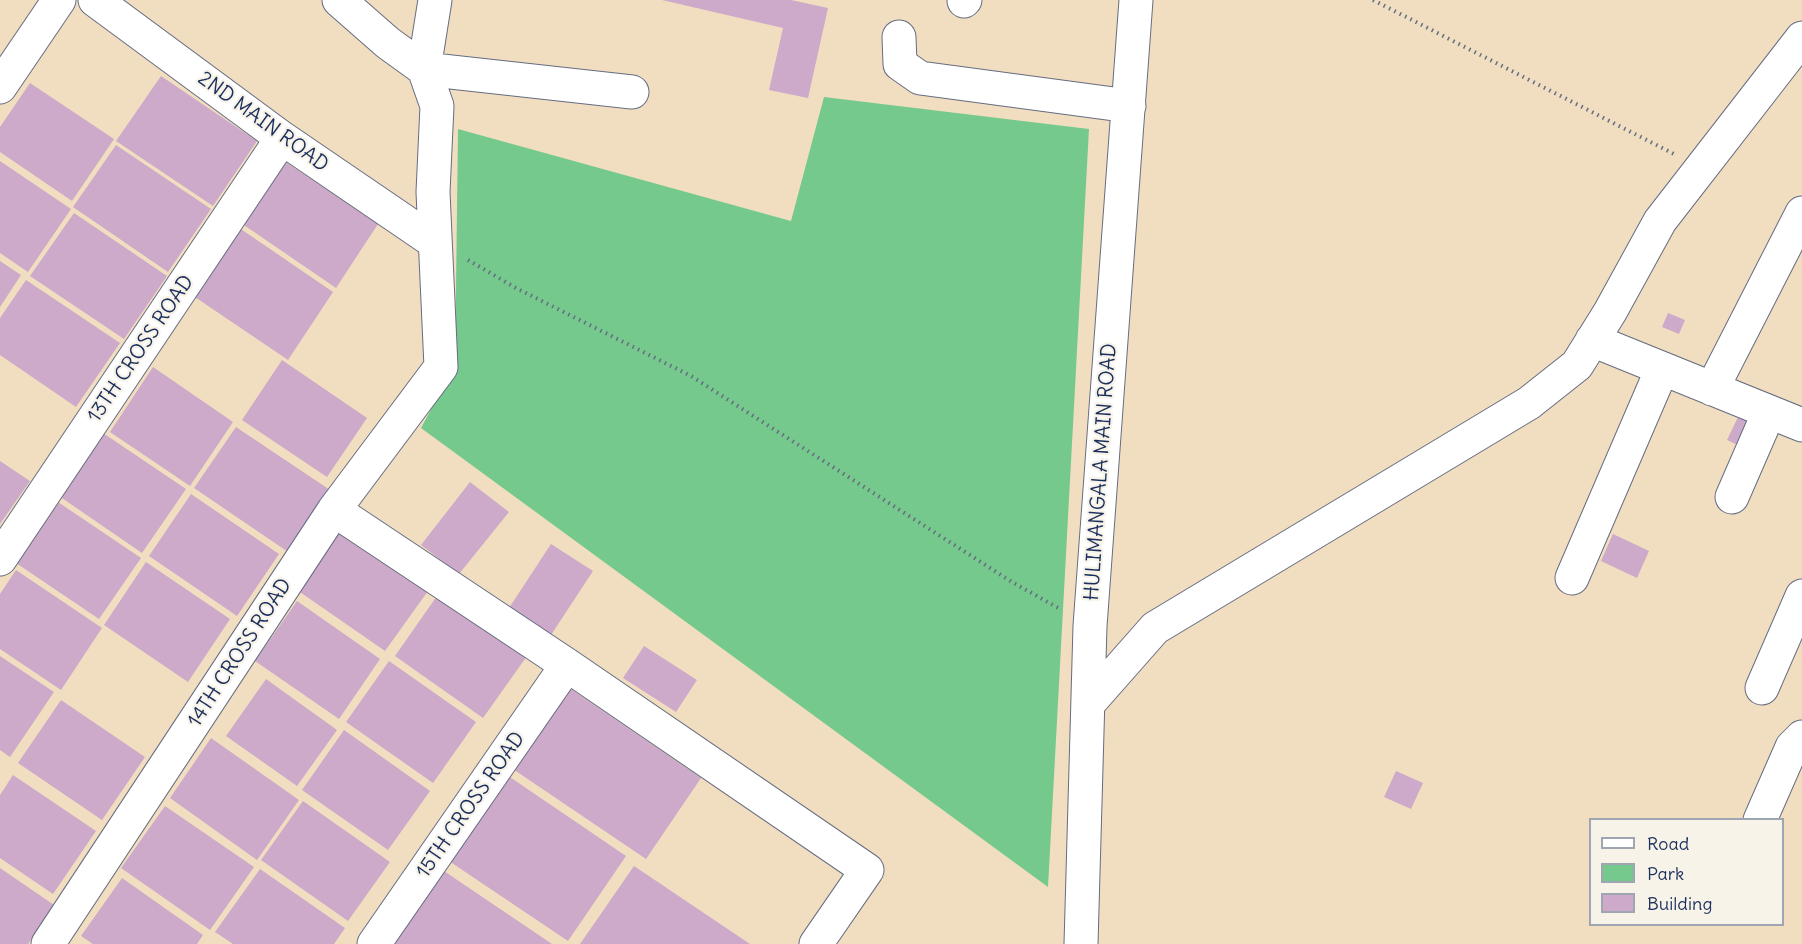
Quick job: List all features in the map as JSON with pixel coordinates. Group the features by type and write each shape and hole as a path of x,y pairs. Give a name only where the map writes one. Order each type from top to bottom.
{"street":[{"path":"0,87 58,0"},
{"name":"2ND MAIN ROAD","path":"95,0 282,138 434,241"},
{"path":"339,0 388,43 424,69 632,92"},
{"path":"434,241 433,192 437,106 424,69 435,0"},
{"name":"HULIMANGALA MAIN ROAD","path":"1081,944 1090,626 1136,0"},
{"path":"899,37 900,64 920,78 1129,106"},
{"path":"1088,704 1155,628 1529,403 1577,365 1610,312 1660,221 1799,47"},
{"name":"13TH CROSS ROAD","path":"0,559 282,138"},
{"path":"1712,389 1802,213"},
{"name":"14TH CROSS ROAD","path":"48,944 334,510 441,367 434,241"},
{"path":"1592,340 1802,425"},
{"path":"1572,578 1662,369"},
{"path":"1732,497 1769,412"},
{"path":"334,510 567,665 867,870 816,944"},
{"path":"1762,688 1802,596"},
{"name":"15TH CROSS ROAD","path":"374,944 567,665"},
{"path":"1760,818 1792,747 1802,737"}],"path":[{"path":"1373,0 1701,168"},
{"path":"434,241 516,288 691,376 849,475 1012,582 1090,626"}],"green space":[{"path":"824,97 1089,129 1048,887 421,428 455,365 458,129 791,221"}],"building":[{"path":"662,0 791,0 828,8 808,98 769,90 783,28"},
{"path":"161,76 257,141 213,206 116,141"},
{"path":"30,83 114,139 72,201 0,152 0,127"},
{"path":"116,145 211,209 168,272 73,207"},
{"path":"0,161 71,209 28,272 0,253"},
{"path":"284,161 378,224 336,288 241,223"},
{"path":"74,213 167,276 124,339 30,276"},
{"path":"235,225 333,292 288,360 189,293"},
{"path":"0,261 21,275 0,307"},
{"path":"26,280 120,343 76,407 0,355 0,318"},
{"path":"1668,313 1685,320 1679,334 1662,327"},
{"path":"282,360 367,418 327,477 242,420"},
{"path":"153,367 233,422 190,486 110,432"},
{"path":"1739,415 1754,423 1742,447 1727,440"},
{"path":"236,427 336,494 294,556 194,488"},
{"path":"103,433 186,489 142,553 59,496"},
{"path":"0,461 30,481 0,524"},
{"path":"470,482 509,512 459,574 421,545"},
{"path":"191,494 279,554 237,616 149,556"},
{"path":"55,500 141,558 99,619 13,561"},
{"path":"340,529 428,591 385,651 297,590"},
{"path":"1613,534 1649,551 1637,578 1601,561"},
{"path":"551,544 593,571 551,635 509,608"},
{"path":"146,562 230,619 188,682 104,625"},
{"path":"16,570 102,628 61,690 0,649 0,594"},
{"path":"439,593 527,656 483,718 395,656"},
{"path":"297,601 380,659 339,719 255,661"},
{"path":"644,646 697,680 676,712 623,678"},
{"path":"0,656 54,692 10,757 0,750"},
{"path":"389,661 476,722 433,783 346,722"},
{"path":"266,679 337,730 297,786 226,736"},
{"path":"559,681 701,778 646,859 504,763"},
{"path":"61,700 145,757 102,820 18,763"},
{"path":"344,730 430,791 388,850 302,790"},
{"path":"211,738 299,800 257,860 170,798"},
{"path":"501,771 626,856 568,941 443,857"},
{"path":"1396,771 1423,783 1411,809 1384,797"},
{"path":"13,775 96,831 53,894 0,858 0,795"},
{"path":"303,801 390,862 348,921 261,860"},
{"path":"165,806 254,867 210,930 121,868"},
{"path":"634,866 750,944 580,944"},
{"path":"438,867 552,944 385,944"},
{"path":"0,868 54,905 28,944 0,944"},
{"path":"260,869 345,928 334,944 233,944 215,932"},
{"path":"122,878 203,935 197,944 93,944 81,936"}]}
